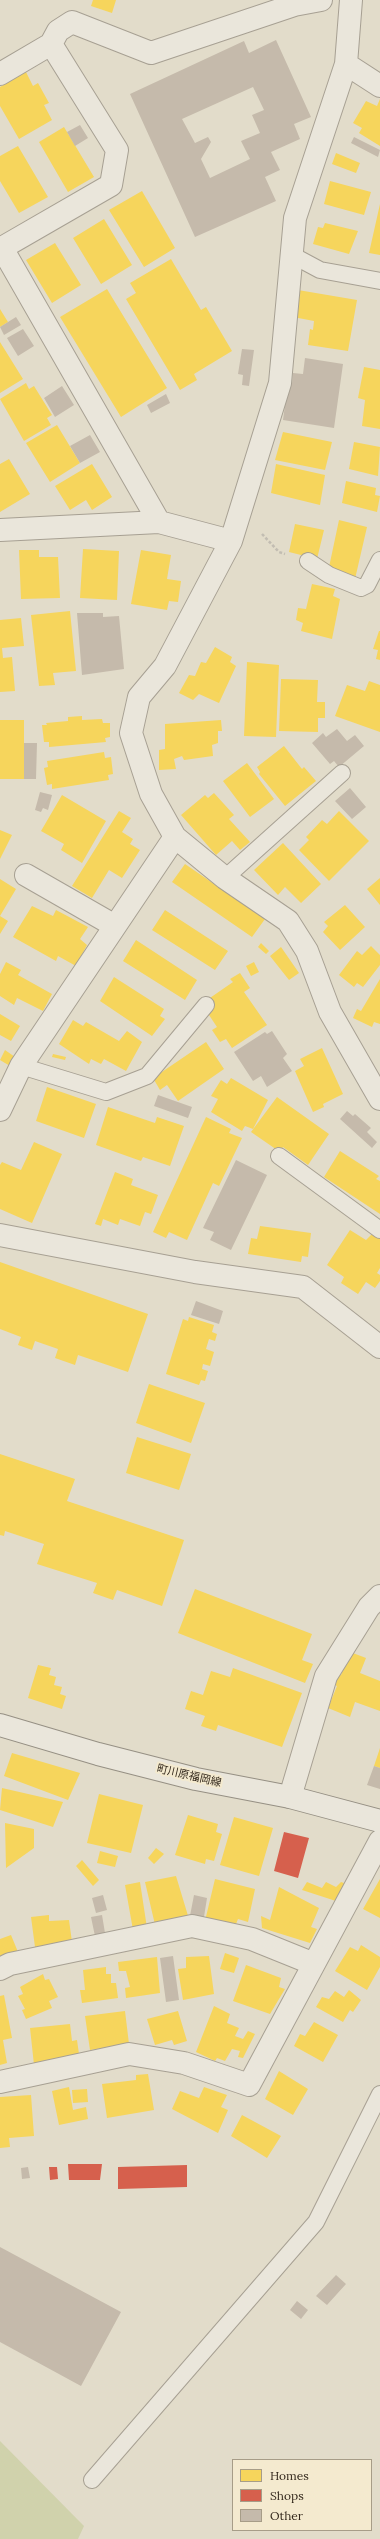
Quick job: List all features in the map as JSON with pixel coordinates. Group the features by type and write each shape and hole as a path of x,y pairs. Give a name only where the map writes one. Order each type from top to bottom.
{"street":[{"path":"0,74 52,44 58,31 72,22 151,53 294,5 321,0"},
{"path":"351,0 346,64 295,218 280,383 232,541 165,666 139,697 131,732 151,794 175,837 225,878 288,921 307,950 330,1012 380,1099"},
{"path":"52,44 117,150 111,185 1,249 159,522"},
{"path":"346,64 380,86"},
{"path":"0,530 159,522 232,541"},
{"path":"0,1110 21,1066 175,837"},
{"path":"26,875 115,926"},
{"path":"0,1235 195,1272 303,1287 380,1347"},
{"path":"290,1797 326,1676 369,1608 380,1596"},
{"name":"町川原福岡線","path":"0,1725 98,1754 196,1779 290,1797 380,1822"},
{"path":"0,2082 129,2054 184,2063 249,2085 380,1841"},
{"path":"0,1969 10,1964 192,1926 252,1939 314,1964"}],"lane":[{"path":"292,255 320,270 380,281"},
{"path":"308,561 329,575 361,588 367,585 380,560"},
{"path":"225,878 342,773"},
{"path":"21,1066 106,1092 147,1076 206,1006"},
{"path":"279,1156 380,1230"},
{"path":"92,2480 316,2222 380,2094"}],"path":[{"path":"240,512 279,552 308,561"}],"green space":[{"path":"0,2441 84,2526 78,2539 0,2539"}],"building: Homes":[{"path":"93,0 116,0 112,13 91,6"},
{"path":"26,72 33,86 38,83 49,103 44,105 52,120 19,139 0,106 0,87"},
{"path":"380,99 380,146 359,133 362,128 353,123 366,101 377,106"},
{"path":"64,127 94,177 68,192 39,142"},
{"path":"18,146 48,197 19,213 0,181 0,156"},
{"path":"336,153 360,163 356,173 332,164"},
{"path":"330,181 371,192 364,215 324,204"},
{"path":"142,191 175,248 144,267 109,210"},
{"path":"380,204 380,255 369,253"},
{"path":"104,219 132,265 101,284 73,238"},
{"path":"325,223 358,231 349,254 313,244 318,227 323,228"},
{"path":"55,243 81,285 52,303 26,260"},
{"path":"171,259 201,310 206,307 232,351 194,374 197,380 180,390 126,299 136,293 130,283"},
{"path":"107,289 167,388 121,417 60,317"},
{"path":"298,290 357,300 348,351 308,345 310,329 313,330 314,321 293,317"},
{"path":"0,309 8,322 0,327"},
{"path":"0,342 23,379 0,393"},
{"path":"364,367 380,370 380,429 362,426 365,400 358,398"},
{"path":"26,383 29,389 34,386 52,415 47,418 51,425 24,441 0,399"},
{"path":"57,425 80,463 50,482 26,443"},
{"path":"283,432 332,442 325,470 275,460"},
{"path":"354,442 380,447 378,476 349,469"},
{"path":"9,459 30,494 0,512 0,464"},
{"path":"92,464 112,497 92,510 86,500 70,510 55,486"},
{"path":"276,464 325,475 320,505 271,493"},
{"path":"346,481 376,488 375,495 380,496 377,512 342,503"},
{"path":"339,520 367,527 355,579 328,572"},
{"path":"295,524 324,530 317,559 289,552"},
{"path":"83,549 119,551 117,600 80,598"},
{"path":"19,550 39,550 39,557 58,557 60,598 21,599"},
{"path":"141,550 171,555 167,579 181,581 178,602 169,601 167,610 131,604"},
{"path":"312,584 335,589 333,596 340,599 332,639 301,631 303,623 296,620 298,608 306,609"},
{"path":"70,611 76,671 53,673 55,685 39,686 31,615"},
{"path":"21,618 24,646 2,648 3,658 12,657 15,691 0,692 0,620"},
{"path":"379,631 380,660 376,659 378,650 373,649"},
{"path":"215,647 232,657 230,662 236,666 219,703 199,694 193,700 179,693 189,675 195,676 201,662 206,663"},
{"path":"247,662 279,665 276,737 244,736"},
{"path":"281,679 318,680 317,702 325,702 325,718 318,718 318,732 279,731"},
{"path":"369,681 380,685 380,732 335,716 347,685 365,691"},
{"path":"82,716 82,720 102,719 103,723 110,723 110,737 105,738 106,742 49,747 49,742 44,742 42,725 47,725 46,723 68,721 68,717"},
{"path":"0,720 24,720 24,779 0,779"},
{"path":"221,720 222,731 218,731 218,743 212,745 213,756 184,760 182,756 174,759 176,769 159,770 159,750 165,749 165,724"},
{"path":"284,746 302,769 304,767 316,781 285,806 259,774 260,772 257,767"},
{"path":"104,752 105,758 111,757 113,774 108,775 109,780 52,789 52,784 47,785 44,768 48,767 47,761"},
{"path":"247,763 274,799 250,817 223,781"},
{"path":"214,793 234,815 229,819 250,842 240,850 232,841 216,855 181,815 205,795 208,798"},
{"path":"62,795 106,821 82,863 61,850 64,844 41,831"},
{"path":"119,811 131,818 122,832 133,839 130,844 140,850 122,878 109,870 92,898 72,886"},
{"path":"339,811 369,841 329,881 299,850 309,840 306,837 322,820 327,824"},
{"path":"0,830 12,835 0,859"},
{"path":"283,843 321,884 301,903 285,887 278,895 254,870"},
{"path":"185,864 265,919 252,937 172,882"},
{"path":"380,878 380,905 367,889"},
{"path":"0,879 16,889 0,916"},
{"path":"345,905 365,927 340,950 323,932 328,926 324,922"},
{"path":"32,906 53,916 56,910 88,927 80,939 87,945 76,966 58,956 56,961 13,937"},
{"path":"165,910 228,951 215,970 152,930"},
{"path":"0,916 8,921 0,934"},
{"path":"136,940 197,980 185,1000 123,961"},
{"path":"261,943 269,951 266,954 258,947"},
{"path":"371,946 380,955 380,965 363,987 357,983 354,987 339,975 357,951 362,955"},
{"path":"281,947 299,973 289,980 270,956"},
{"path":"6,962 21,970 18,975 52,994 43,1011 17,998 14,1005 0,996 0,974"},
{"path":"254,962 259,972 251,976 246,966"},
{"path":"240,973 250,988 244,992 267,1025 232,1048 226,1039 220,1042 212,1030 217,1027 207,1012 207,1000 233,982 230,979"},
{"path":"114,977 164,1009 160,1016 165,1019 152,1036 100,1001"},
{"path":"380,979 380,1024 374,1022 372,1027 353,1018 357,1009 361,1011"},
{"path":"0,1014 20,1026 11,1041 0,1035"},
{"path":"73,1020 83,1026 86,1022 119,1041 127,1031 142,1042 126,1071 104,1059 101,1064 91,1059 89,1064 59,1044"},
{"path":"206,1042 224,1069 178,1101 167,1085 160,1090 153,1078"},
{"path":"322,1048 343,1094 323,1104 324,1107 313,1112 295,1071 304,1066 300,1059"},
{"path":"5,1050 15,1057 10,1066 0,1060"},
{"path":"53,1054 66,1057 65,1060 52,1057"},
{"path":"231,1078 268,1100 253,1129 245,1126 242,1131 211,1112 218,1099 211,1096 221,1080 227,1084"},
{"path":"47,1087 96,1104 84,1138 36,1121"},
{"path":"277,1097 329,1134 308,1165 283,1147 280,1152 251,1132"},
{"path":"108,1107 155,1123 157,1117 184,1126 170,1166 143,1157 141,1161 96,1145"},
{"path":"206,1117 231,1129 229,1133 242,1138 219,1186 213,1183 187,1240 169,1232 166,1238 153,1232"},
{"path":"34,1142 62,1154 32,1223 0,1209 0,1165 2,1162 21,1170"},
{"path":"340,1151 379,1176 376,1179 380,1181 380,1214 324,1177"},
{"path":"115,1172 133,1179 131,1185 158,1195 151,1214 145,1212 140,1226 120,1219 118,1225 103,1219 101,1226 95,1224"},
{"path":"260,1226 311,1233 308,1257 302,1256 301,1262 248,1254 251,1238 257,1239"},
{"path":"350,1230 366,1240 374,1232 380,1236 380,1268 377,1273 380,1275 380,1281 375,1288 366,1282 358,1294 341,1283 344,1277 327,1265"},
{"path":"0,1262 148,1314 128,1372 78,1355 75,1365 55,1358 58,1349 35,1341 32,1350 18,1345 21,1337 0,1329"},
{"path":"189,1317 214,1325 212,1332 217,1334 215,1341 209,1339 206,1349 214,1352 210,1366 203,1364 202,1369 208,1371 205,1381 201,1380 199,1385 166,1374 183,1319 188,1321"},
{"path":"149,1384 205,1403 191,1443 136,1423"},
{"path":"137,1437 191,1454 179,1490 126,1473"},
{"path":"0,1454 75,1479 67,1501 184,1540 162,1606 117,1590 113,1600 93,1593 97,1583 37,1564 44,1544 5,1531 4,1536 0,1535"},
{"path":"195,1589 312,1634 302,1660 313,1664 305,1683 178,1633"},
{"path":"345,1650 366,1658 360,1673 380,1681 380,1711 355,1702 350,1717 328,1708 337,1686 331,1683 335,1672 341,1675 343,1670 338,1668"},
{"path":"38,1665 51,1668 49,1675 56,1677 54,1685 62,1687 60,1694 66,1696 62,1709 28,1698"},
{"path":"233,1668 302,1693 282,1747 218,1725 216,1731 201,1726 205,1716 185,1709 191,1691 203,1695 211,1671 230,1677"},
{"path":"380,1748 380,1768 374,1766"},
{"path":"12,1753 80,1773 68,1800 4,1776"},
{"path":"2,1788 63,1802 53,1827 0,1810"},
{"path":"99,1794 143,1805 131,1853 87,1843"},
{"path":"188,1815 218,1824 216,1832 222,1834 214,1861 206,1859 205,1864 175,1855"},
{"path":"234,1817 273,1828 259,1876 220,1865"},
{"path":"5,1823 34,1829 34,1848 6,1868"},
{"path":"156,1848 164,1854 154,1864 148,1858"},
{"path":"100,1851 118,1856 115,1867 97,1863"},
{"path":"82,1860 99,1880 93,1886 76,1866"},
{"path":"176,1876 189,1919 156,1929 145,1882"},
{"path":"215,1879 255,1889 248,1922 238,1919 236,1924 205,1921"},
{"path":"380,1879 380,1918 363,1909"},
{"path":"140,1882 147,1928 133,1930 125,1885"},
{"path":"307,1882 322,1888 326,1882 336,1887 341,1882 347,1884 339,1902 302,1890"},
{"path":"279,1887 319,1908 311,1927 317,1929 310,1943 262,1928 261,1916 270,1920"},
{"path":"49,1915 49,1921 69,1920 72,1942 35,1947 31,1917"},
{"path":"11,1935 18,1952 0,1959 0,1939"},
{"path":"361,1945 380,1957 380,1967 367,1990 335,1971 350,1947 358,1951"},
{"path":"225,1953 239,1958 234,1973 220,1969"},
{"path":"209,1956 214,1994 183,2000 178,1969 186,1968 186,1957"},
{"path":"157,1957 160,1993 126,1998 125,1988 130,1987 126,1971 119,1971 118,1962"},
{"path":"246,1965 281,1978 279,1987 285,1989 270,2014 233,2001"},
{"path":"106,1967 106,1974 111,1974 111,1983 116,1983 118,1998 82,2003 80,1990 85,1990 83,1970"},
{"path":"43,1974 45,1980 49,1979 58,1997 49,2001 52,2008 26,2019 22,2010 25,2009 18,1996 23,1994 20,1987"},
{"path":"349,1990 361,2000 353,2012 350,2010 343,2022 316,2007 322,1997 329,1999 335,1991 344,1997"},
{"path":"4,1995 12,2038 3,2040 7,2063 0,2065 0,1996"},
{"path":"214,2006 230,2014 227,2023 239,2028 235,2036 243,2039 248,2031 255,2034 243,2058 238,2057 240,2051 232,2049 225,2061 217,2058 215,2061 196,2052"},
{"path":"125,2011 129,2044 90,2050 85,2016"},
{"path":"178,2011 187,2041 174,2045 172,2040 155,2045 147,2019"},
{"path":"314,2022 338,2035 323,2062 294,2046 300,2034 305,2036"},
{"path":"70,2024 72,2041 77,2040 80,2061 34,2065 30,2028"},
{"path":"279,2071 308,2089 293,2115 265,2099"},
{"path":"148,2074 154,2110 107,2118 102,2084 136,2080 136,2075"},
{"path":"69,2087 73,2110 86,2107 88,2119 59,2125 52,2091"},
{"path":"204,2087 227,2095 221,2107 228,2110 218,2133 172,2109 180,2091 199,2098"},
{"path":"87,2089 88,2102 73,2103 72,2090"},
{"path":"31,2095 34,2136 9,2138 10,2147 0,2148 0,2097"},
{"path":"242,2115 281,2136 267,2158 231,2136"}],"building: Shops":[{"path":"284,1832 309,1838 298,1878 274,1871"},
{"path":"68,2164 102,2164 100,2180 69,2180"},
{"path":"187,2165 187,2187 118,2189 118,2167"},
{"path":"49,2167 57,2167 58,2179 50,2180"}],"building: Other":[{"path":"276,40 311,117 294,124 300,139 271,152 280,170 265,177 276,201 195,237 130,94 244,41 249,53","holes":["253,87 264,110 252,115 260,133 241,141 250,159 210,178 201,159 211,142 208,137 195,143 182,119"]},
{"path":"80,125 88,138 75,146 67,132"},
{"path":"354,137 380,150 378,157 351,143"},
{"path":"16,317 21,325 4,335 0,327"},
{"path":"23,329 34,346 18,356 7,338"},
{"path":"242,349 254,350 249,386 242,385 243,375 238,374"},
{"path":"305,358 343,364 334,428 283,420 288,383 292,383 293,373 303,374"},
{"path":"62,386 74,405 55,417 44,398"},
{"path":"166,394 170,403 151,413 147,405"},
{"path":"90,435 100,452 80,463 70,446"},
{"path":"77,613 103,613 103,617 119,616 124,669 82,675"},
{"path":"337,729 347,741 355,735 364,746 339,767 334,761 330,764 312,743 323,733 326,737"},
{"path":"24,743 37,743 36,779 24,779"},
{"path":"350,788 366,807 352,819 335,801"},
{"path":"40,792 52,795 48,810 43,808 41,812 35,810"},
{"path":"272,1031 287,1054 283,1058 292,1071 267,1087 261,1076 253,1081 234,1052 265,1032 267,1034"},
{"path":"158,1095 192,1107 188,1118 154,1106"},
{"path":"347,1111 353,1116 355,1114 371,1128 367,1132 377,1142 372,1148 340,1119"},
{"path":"236,1160 267,1175 231,1250 210,1240 214,1232 203,1228"},
{"path":"196,1301 223,1311 219,1324 191,1315"},
{"path":"374,1766 380,1768 380,1789 367,1785"},
{"path":"103,1895 107,1910 96,1913 92,1898"},
{"path":"194,1895 207,1898 203,1923 189,1921"},
{"path":"102,1915 106,1939 96,1941 91,1917"},
{"path":"173,1956 179,2000 166,2002 160,1958"},
{"path":"28,2167 30,2178 22,2179 21,2168"},
{"path":"0,2247 121,2312 81,2386 0,2342"},
{"path":"336,2275 346,2284 327,2305 316,2296"},
{"path":"297,2301 308,2310 301,2319 290,2310"}]}
